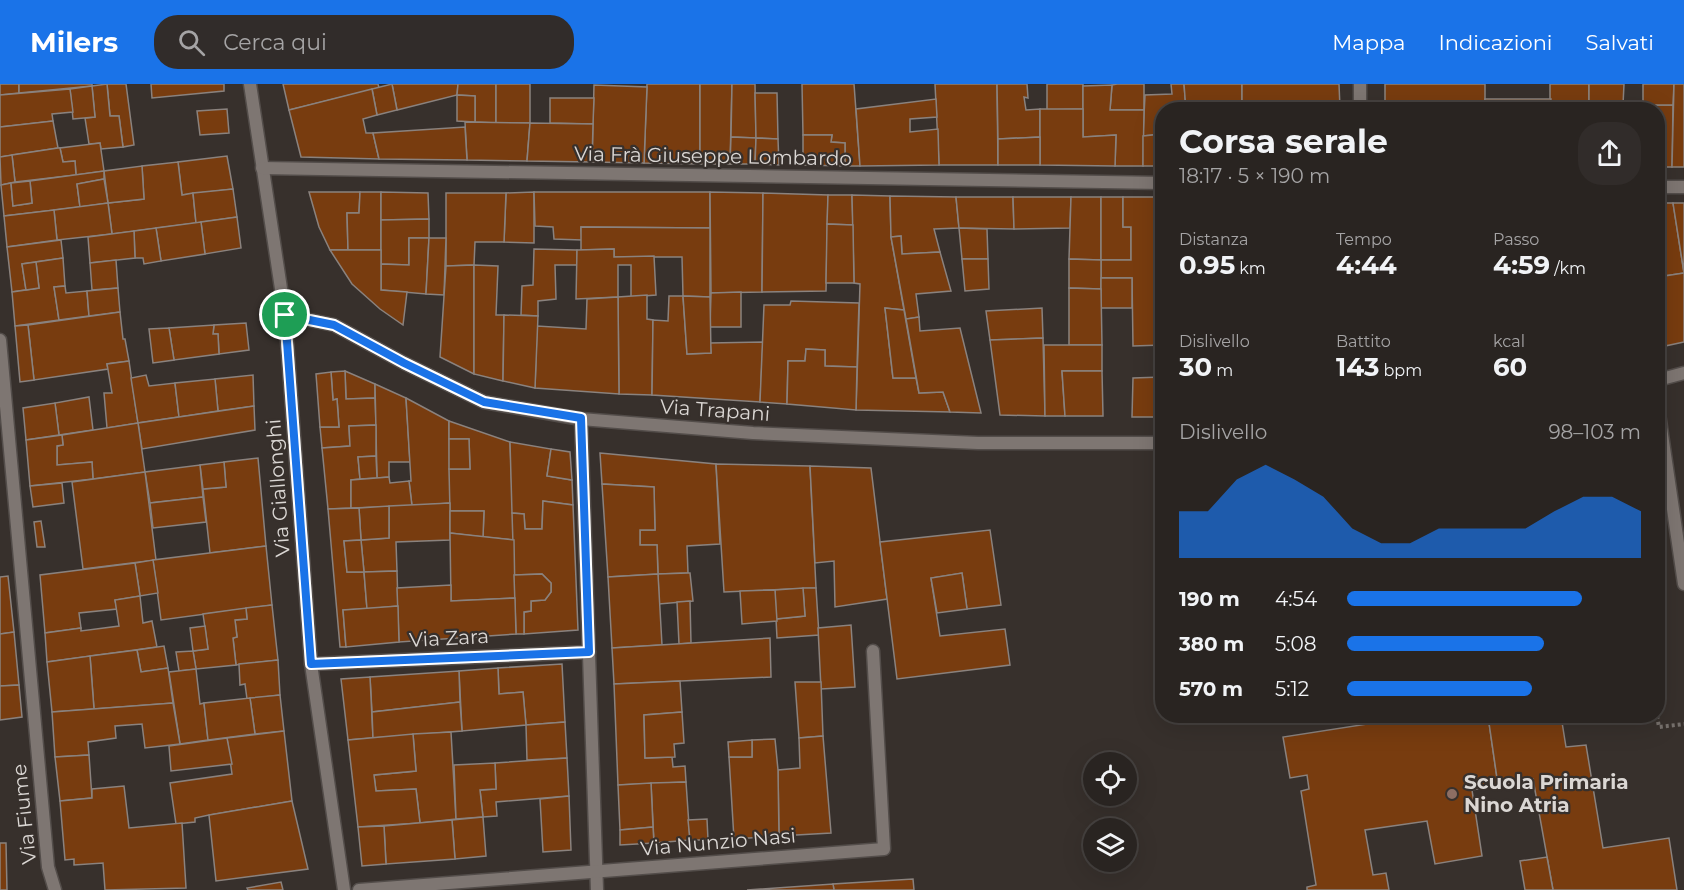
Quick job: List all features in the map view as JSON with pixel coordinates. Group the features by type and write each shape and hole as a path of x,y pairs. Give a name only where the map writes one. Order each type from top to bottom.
{"street":[{"name":"Via Giallonghi","path":"250,84 285,315 311,664 344,890"},
{"path":"1360,84 1360,102"},
{"name":"Via Frà Giuseppe Lombardo","path":"262,168 1155,183"},
{"path":"1665,187 1684,187"},
{"name":"Via Trapani","path":"285,315 334,325 404,363 484,402 581,418 753,434 978,443 1155,443"},
{"name":"Via Fiume","path":"0,340 48,867 55,890"},
{"path":"1665,378 1684,373"},
{"path":"581,418 597,890"},
{"path":"1665,455 1684,584"},
{"name":"Via Nunzio Nasi","path":"358,890 884,849 873,651"},
{"name":"Via Zara","path":"311,664 589,652"}],"path":[{"path":"1658,723 1659,727 1684,724"}],"building":[{"path":"0,84 19,84 19,93 0,95"},
{"path":"19,84 92,84 92,86 19,93"},
{"path":"107,84 126,84 134,145 123,147 119,116 110,116"},
{"path":"107,84 110,116 119,116 123,147 101,149 100,143 89,144 85,118 95,117 92,86"},
{"path":"151,84 224,84 224,91 152,98"},
{"path":"283,84 378,84 379,88 289,110"},
{"path":"392,84 458,84 457,95 397,110"},
{"path":"392,84 397,110 377,115 372,89"},
{"path":"458,84 496,84 496,123 475,122 475,96 457,95"},
{"path":"496,84 530,84 530,123 496,123"},
{"path":"647,84 700,84 700,164 644,163"},
{"path":"700,84 732,84 730,164 700,164"},
{"path":"732,84 755,84 756,138 731,137"},
{"path":"802,84 854,84 860,166 845,166 845,143 831,142 832,135 803,135"},
{"path":"935,84 997,84 998,165 939,165"},
{"path":"997,84 1027,84 1028,98 1024,97 1026,110 1040,109 1040,137 998,139"},
{"path":"1047,84 1083,84 1083,109 1047,110"},
{"path":"1144,84 1144,110 1110,110 1112,85"},
{"path":"1171,84 1184,84 1185,102 1155,102 1155,135 1143,136 1145,95 1172,94"},
{"path":"1184,84 1242,84 1242,102 1185,102"},
{"path":"1242,84 1339,84 1340,102 1242,102"},
{"path":"1385,84 1485,84 1485,102 1385,102"},
{"path":"1550,84 1589,84 1589,102 1550,102"},
{"path":"1589,84 1624,84 1623,102 1589,102"},
{"path":"1643,84 1674,84 1673,105 1665,105 1665,102 1643,102"},
{"path":"1674,84 1684,84 1684,167 1672,167"},
{"path":"594,85 647,87 644,163 592,162"},
{"path":"1112,85 1110,110 1144,110 1143,166 1115,166 1116,135 1083,137 1083,86"},
{"path":"92,86 95,117 73,119 70,89"},
{"path":"70,89 73,112 52,114 53,121 0,127 0,95"},
{"path":"372,89 377,115 363,119 366,133 373,133 379,159 301,157 289,110"},
{"path":"755,93 777,93 778,139 756,138"},
{"path":"457,95 475,96 475,122 457,121"},
{"path":"550,98 594,98 593,124 550,123"},
{"path":"936,99 937,117 910,119 910,132 938,129 939,165 860,166 856,109"},
{"path":"1485,99 1551,99 1551,102 1485,102"},
{"path":"1665,105 1673,105 1672,167 1665,167"},
{"path":"227,109 229,133 200,135 197,111"},
{"path":"1040,109 1083,109 1083,137 1116,135 1115,166 1040,165"},
{"path":"53,121 58,148 0,157 0,127"},
{"path":"465,122 530,123 527,161 467,160"},
{"path":"530,123 593,124 592,162 527,161"},
{"path":"465,127 467,160 379,159 373,133"},
{"path":"803,135 832,135 831,142 845,143 845,166 803,165"},
{"path":"1155,135 1155,166 1143,166 1143,136"},
{"path":"731,137 756,138 755,164 730,164"},
{"path":"1040,137 1040,165 998,165 998,139"},
{"path":"756,138 778,139 779,165 755,164"},
{"path":"100,143 104,171 76,175 75,161 63,162 60,148"},
{"path":"60,148 63,162 75,161 76,175 15,182 12,155"},
{"path":"12,155 15,182 1,185 0,157"},
{"path":"227,156 233,189 182,195 178,162"},
{"path":"178,162 182,195 193,193 196,223 112,234 108,203 144,199 142,166"},
{"path":"142,166 144,199 108,203 104,171"},
{"path":"104,171 104,179 77,184 80,207 4,216 1,185 11,183 13,206 32,203 30,181"},
{"path":"104,179 108,203 80,207 77,184"},
{"path":"30,181 32,203 13,206 11,183"},
{"path":"233,189 237,217 196,223 193,193"},
{"path":"309,192 360,192 359,213 347,213 348,250 330,250 319,227"},
{"path":"360,192 381,192 381,250 348,250 347,213 359,213"},
{"path":"381,192 428,193 429,219 381,220"},
{"path":"534,192 534,243 504,242 506,193"},
{"path":"534,192 710,192 710,228 581,227 582,240 554,239 553,227 535,226"},
{"path":"710,192 763,193 762,292 711,293"},
{"path":"446,193 506,193 504,242 475,242 474,265 446,266"},
{"path":"763,193 828,195 826,291 762,292"},
{"path":"828,195 852,195 853,225 827,224"},
{"path":"852,195 890,196 891,237 904,310 885,308 893,378 916,378 919,393 943,392 950,412 856,410 860,284 854,283"},
{"path":"890,196 956,197 959,228 934,229 940,252 902,254 901,236 891,237"},
{"path":"956,197 1013,197 1014,229 959,228"},
{"path":"1013,197 1071,197 1070,228 1014,229"},
{"path":"1071,197 1101,197 1101,260 1069,259"},
{"path":"1101,197 1123,197 1123,227 1131,227 1131,260 1101,260"},
{"path":"1123,197 1155,197 1155,345 1133,346 1132,278 1101,278 1101,260 1131,260 1131,227 1123,227"},
{"path":"108,203 112,234 57,240 54,210"},
{"path":"1665,203 1673,203 1684,273 1665,276"},
{"path":"1673,203 1684,203 1684,273"},
{"path":"54,210 57,240 7,247 4,216"},
{"path":"237,217 241,248 205,254 201,222"},
{"path":"429,219 429,238 409,238 409,265 381,264 381,220"},
{"path":"201,222 205,254 161,261 156,228"},
{"path":"827,224 853,225 854,283 826,283"},
{"path":"581,227 710,228 710,297 683,296 682,257 614,257 614,249 581,250"},
{"path":"156,228 161,261 144,264 143,258 135,258 134,231"},
{"path":"959,228 987,229 988,259 962,259"},
{"path":"134,231 135,258 90,263 88,237"},
{"path":"901,236 902,254 940,252 951,291 916,294 919,317 906,319 891,237"},
{"path":"409,238 429,238 426,294 381,290 381,264 409,265"},
{"path":"429,238 446,238 444,295 426,294"},
{"path":"61,240 63,258 22,264 26,290 12,292 7,247"},
{"path":"534,249 577,250 577,265 555,265 556,299 538,301 538,316 521,315 522,286 533,285"},
{"path":"614,249 614,257 654,256 656,295 631,297 631,265 618,265 618,297 576,299 577,250"},
{"path":"330,250 381,250 381,290 407,292 403,325 380,309 352,284"},
{"path":"63,258 65,286 54,287 59,320 15,326 12,292 39,288 36,262"},
{"path":"962,259 988,259 989,289 965,291"},
{"path":"1069,259 1101,260 1101,289 1069,288"},
{"path":"116,260 118,288 92,290 90,263"},
{"path":"36,262 39,288 26,290 22,264"},
{"path":"474,265 474,374 440,357 446,266"},
{"path":"474,265 498,266 496,315 504,315 503,381 474,374"},
{"path":"1684,273 1684,342 1665,346 1665,276"},
{"path":"1101,278 1132,278 1132,308 1101,308"},
{"path":"65,286 66,293 87,291 89,316 59,320 54,287"},
{"path":"118,288 120,312 89,316 87,291"},
{"path":"1069,288 1101,289 1102,345 1069,345"},
{"path":"741,292 741,327 710,327 711,293"},
{"path":"647,295 647,319 653,320 652,395 619,394 618,297"},
{"path":"669,296 683,296 687,354 711,353 710,343 763,342 760,402 652,395 653,320 668,321"},
{"path":"683,296 710,297 711,353 687,354"},
{"path":"618,297 619,394 535,388 537,326 586,329 587,299"},
{"path":"791,301 859,303 857,367 825,366 825,350 806,349 805,361 788,361 787,404 760,402 764,305 790,305"},
{"path":"885,308 904,310 916,378 893,378"},
{"path":"1042,308 1043,338 990,340 986,311"},
{"path":"120,312 123,339 125,339 129,361 107,364 108,369 34,380 28,325"},
{"path":"504,315 538,316 535,388 503,381"},
{"path":"919,317 920,331 960,328 981,413 950,412 943,392 919,393 906,319"},
{"path":"246,323 249,350 219,354 218,334 213,334 214,325"},
{"path":"28,325 34,380 20,382 15,326"},
{"path":"214,325 213,334 218,334 219,354 174,360 169,328"},
{"path":"169,328 174,360 153,363 149,329"},
{"path":"1043,338 1045,416 1000,415 990,340"},
{"path":"1044,345 1102,345 1102,371 1062,371 1065,416 1045,416"},
{"path":"806,349 825,350 825,366 857,367 856,410 787,404 788,361 805,361"},
{"path":"129,361 138,423 107,428 104,393 112,393 107,364"},
{"path":"345,371 375,384 375,398 346,399"},
{"path":"345,371 346,399 375,398 376,425 349,426 350,446 322,448 320,427 339,427 337,399 333,400 331,372"},
{"path":"1062,371 1102,371 1103,416 1065,416"},
{"path":"331,372 333,400 337,399 339,427 320,427 316,374"},
{"path":"146,375 149,386 175,383 179,417 138,423 131,378"},
{"path":"253,375 254,406 218,411 215,379"},
{"path":"1155,377 1155,417 1132,417 1133,378"},
{"path":"215,379 218,411 179,417 175,383"},
{"path":"375,384 406,398 410,462 389,462 389,477 377,478"},
{"path":"89,397 93,430 59,435 55,403"},
{"path":"406,398 449,421 450,503 412,506"},
{"path":"55,403 59,435 26,440 23,408"},
{"path":"254,406 255,430 142,449 138,423"},
{"path":"449,421 510,442 514,540 483,537 484,511 450,511 449,469 470,469 469,439 449,439"},
{"path":"138,423 145,472 93,479 92,462 57,465 57,446 63,445 62,435"},
{"path":"376,425 376,456 358,457 360,479 351,480 351,508 328,509 322,448 350,446 349,426"},
{"path":"62,435 63,445 57,446 57,465 92,462 93,479 30,486 26,440"},
{"path":"449,439 469,439 470,469 449,469"},
{"path":"510,442 551,449 547,476 572,480 573,505 543,501 542,529 525,529 524,514 512,513"},
{"path":"551,449 570,452 572,480 547,476"},
{"path":"600,453 716,464 720,544 687,546 688,573 658,574 657,545 640,545 640,530 655,530 654,487 602,484"},
{"path":"376,456 377,478 360,479 358,457"},
{"path":"258,458 266,546 210,553 203,489 226,487 224,462"},
{"path":"224,462 226,487 203,489 200,465"},
{"path":"716,464 810,466 816,588 724,592"},
{"path":"200,465 203,497 150,503 145,472"},
{"path":"810,466 871,468 887,599 835,607 834,561 815,563"},
{"path":"145,472 156,560 83,569 72,482"},
{"path":"389,477 390,483 409,481 412,506 351,508 351,480"},
{"path":"62,483 64,503 33,507 30,486"},
{"path":"602,484 654,487 655,530 640,530 640,545 657,545 658,574 608,577"},
{"path":"203,497 206,522 153,528 150,503"},
{"path":"543,501 573,505 578,630 524,634 524,612 531,611 531,601 545,600 551,592 551,583 542,574 514,575 512,513 524,514 525,529 542,529"},
{"path":"450,503 450,540 396,542 397,571 364,572 361,540 389,538 389,506"},
{"path":"389,506 389,538 361,540 359,508"},
{"path":"359,508 361,540 344,541 347,572 364,572 367,609 343,610 346,647 340,647 328,509"},
{"path":"450,511 484,511 483,537 450,533"},
{"path":"41,521 45,547 37,547 34,522"},
{"path":"990,530 1001,605 967,609 962,573 931,578 940,636 1005,629 1010,665 897,679 880,542"},
{"path":"450,533 514,540 515,598 451,601"},
{"path":"361,540 364,572 347,572 344,541"},
{"path":"266,546 272,605 161,620 153,560"},
{"path":"153,560 158,593 140,596 135,563"},
{"path":"135,563 140,596 115,600 117,609 79,613 81,628 45,633 40,575"},
{"path":"397,571 398,606 367,609 364,572"},
{"path":"690,573 693,601 659,604 658,574"},
{"path":"962,573 967,609 937,613 931,578"},
{"path":"542,574 551,583 551,592 545,600 531,601 531,611 524,612 524,634 516,634 514,575"},
{"path":"658,574 662,645 612,648 608,577"},
{"path":"8,576 14,632 0,634 0,577"},
{"path":"451,585 451,601 515,598 516,634 399,642 397,588"},
{"path":"803,588 816,588 819,635 777,638 776,619 805,616"},
{"path":"803,588 805,616 776,619 775,590"},
{"path":"775,590 777,621 742,624 740,591"},
{"path":"140,596 143,623 152,621 157,647 47,662 45,633 119,626 115,600"},
{"path":"690,601 691,643 679,644 677,602"},
{"path":"272,605 278,660 236,665 233,638 237,637 235,620 247,619 246,608"},
{"path":"398,606 399,642 346,647 343,610"},
{"path":"246,608 247,619 235,620 237,637 233,638 236,665 196,669 193,651 208,649 203,614"},
{"path":"851,625 855,687 821,689 818,628"},
{"path":"205,626 208,649 193,651 190,628"},
{"path":"14,632 19,685 0,686 0,634"},
{"path":"770,638 771,677 614,684 612,648"},
{"path":"164,646 168,668 141,672 137,650"},
{"path":"137,650 141,672 168,668 173,703 94,709 90,656"},
{"path":"193,651 196,669 179,671 176,652"},
{"path":"90,656 94,709 52,712 47,662"},
{"path":"278,660 280,695 247,699 245,684 240,685 239,664"},
{"path":"562,664 565,722 526,725 523,692 499,694 498,668"},
{"path":"498,668 499,694 523,692 526,725 462,731 459,671"},
{"path":"196,669 200,704 204,703 208,740 180,744 169,672"},
{"path":"459,671 460,702 372,712 370,677"},
{"path":"370,677 373,738 348,740 341,679"},
{"path":"680,681 682,712 644,715 645,758 672,757 673,767 685,766 686,782 618,785 614,684"},
{"path":"795,682 821,682 823,736 799,738"},
{"path":"19,685 22,717 0,720 0,686"},
{"path":"280,695 284,731 255,734 250,698"},
{"path":"250,698 255,734 208,740 204,703"},
{"path":"460,702 462,731 373,738 372,712"},
{"path":"173,703 180,744 145,748 142,724 115,726 116,738 88,742 89,755 55,757 52,712"},
{"path":"682,712 684,743 674,744 675,757 645,758 644,715"},
{"path":"565,722 567,758 527,760 526,725"},
{"path":"1374,723 1489,723 1498,785 1472,790 1482,856 1435,864 1427,821 1365,830 1373,875 1386,873 1389,890 1307,890 1307,887 1316,885 1301,791 1309,789 1307,775 1290,778 1283,737"},
{"path":"1489,723 1562,723 1566,747 1586,745 1603,848 1669,838 1677,890 1553,890 1533,779 1498,785"},
{"path":"284,731 292,801 209,815 195,818 195,822 176,824 170,783 232,774 227,738"},
{"path":"451,732 456,819 420,823 416,789 376,791 374,775 416,771 413,734"},
{"path":"413,734 416,771 374,775 376,791 416,789 420,823 358,827 348,740"},
{"path":"823,736 831,833 779,836 778,770 800,768 799,738"},
{"path":"227,738 232,764 171,771 169,746"},
{"path":"775,739 779,836 734,839 729,757 752,757 752,740"},
{"path":"752,740 752,757 729,757 728,742"},
{"path":"89,755 92,798 60,801 55,757"},
{"path":"567,758 569,796 496,802 497,816 483,817 480,790 496,789 495,763"},
{"path":"495,763 496,789 480,790 483,817 456,819 454,765"},
{"path":"686,782 690,840 654,843 651,783"},
{"path":"651,783 653,827 620,830 618,785"},
{"path":"124,786 129,828 182,823 186,888 105,890 103,863 74,865 74,859 65,860 60,801 92,798 92,789"},
{"path":"569,796 571,850 543,852 540,799"},
{"path":"292,801 308,869 216,881 209,815"},
{"path":"483,817 486,856 455,859 452,820"},
{"path":"707,819 708,840 690,840 688,820"},
{"path":"452,820 455,859 386,864 384,826"},
{"path":"384,826 386,864 362,866 358,827"},
{"path":"653,827 654,843 620,845 620,830"},
{"path":"0,843 6,843 7,890 0,890"},
{"path":"1547,857 1553,890 1525,890 1520,861"},
{"path":"913,879 914,890 834,890 833,884"},
{"path":"281,882 283,890 248,890 247,888"},
{"path":"833,884 834,890 747,890"}],"place":[{"name":"Scuola Primaria Nino Atria","path":"1452,794"}],"route":[{"path":"285,315 334,325 404,363 484,402 581,418 589,652 311,664 285,315"}]}
